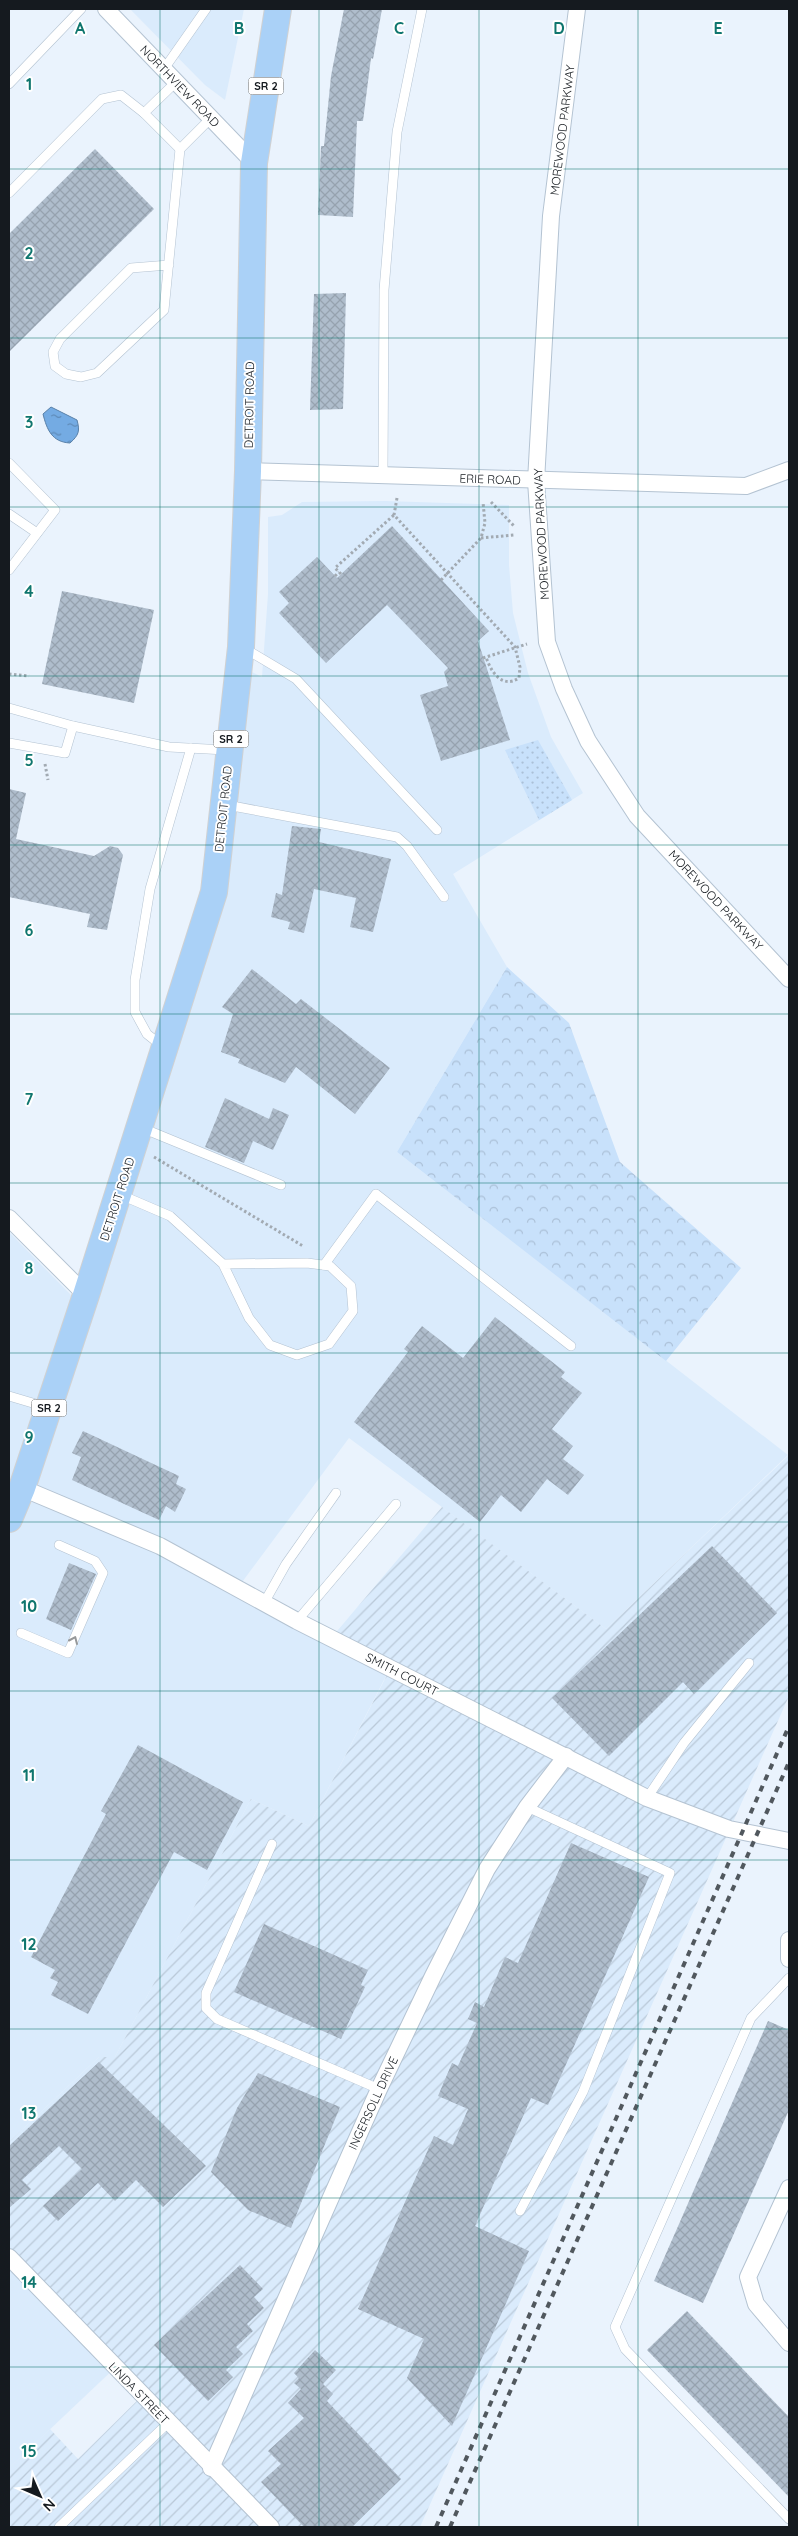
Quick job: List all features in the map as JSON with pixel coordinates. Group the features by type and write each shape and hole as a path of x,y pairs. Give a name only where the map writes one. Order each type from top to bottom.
{"main road":[{"name":"DETROIT ROAD","path":"9,1519 22,1488 86,1296 214,892 242,647 248,470 254,163 278,9"}],"street":[{"name":"NORTHVIEW ROAD","path":"106,9 254,163"},
{"name":"MOREWOOD PARKWAY","path":"577,9 551,216 536,481 547,642 564,689 588,741 637,816 789,979"},
{"name":"ERIE ROAD","path":"248,470 536,481 746,486 789,470"},
{"path":"9,1218 86,1296"},
{"name":"SMITH COURT","path":"22,1488 160,1546 297,1621 647,1798 729,1829 789,1841"},
{"name":"INGERSOLL DRIVE","path":"211,2468 379,2089 487,1869 527,1807 566,1756"},
{"path":"789,1940 789,1959"},
{"path":"789,2188 748,2277 756,2304 789,2343"},
{"name":"LINDA STREET","path":"9,2258 211,2468 271,2527"}],"lane":[{"path":"9,84 81,9"},
{"path":"164,70 206,9"},
{"path":"383,475 384,290 394,162 397,132 422,9"},
{"path":"144,113 176,82"},
{"path":"9,192 102,99 121,95 144,113 180,149"},
{"path":"169,265 131,268 60,339 53,352 55,366 66,374 81,377 97,373 164,310 169,265 180,149 210,118"},
{"path":"9,463 55,510 9,570"},
{"path":"9,514 37,533"},
{"path":"242,647 296,679 437,830"},
{"path":"9,708 73,726 169,746 230,750"},
{"path":"9,742 65,753 73,726"},
{"path":"165,1048 147,1034 135,1012 135,980 150,889 191,748"},
{"path":"224,804 397,837 407,846 444,897"},
{"path":"140,1127 281,1185"},
{"path":"118,1194 170,1216 223,1264 249,1318 270,1345 297,1355 329,1344 353,1311 351,1286 330,1266 307,1263 223,1264"},
{"path":"324,1265 376,1194 571,1346"},
{"path":"9,1396 49,1408"},
{"path":"264,1603 286,1564 336,1492"},
{"path":"297,1621 396,1504"},
{"path":"21,1633 68,1654 103,1574 96,1561 59,1545"},
{"path":"647,1798 684,1743 749,1663"},
{"path":"520,2211 583,2092 670,1872 527,1807"},
{"path":"272,1844 206,1992 206,2008 217,2019 379,2089"},
{"path":"789,1978 751,2018 615,2327 625,2349 789,2519"},
{"path":"59,2527 168,2423"}],"path":[{"path":"335,576 340,573 335,568 394,515 397,498"},
{"path":"441,580 481,538 485,523 483,502"},
{"path":"490,502 514,526"},
{"path":"394,515 515,647 520,667 519,678 513,682 496,676 489,668 485,658 515,647 526,644"},
{"path":"481,538 514,535"},
{"path":"9,674 29,676"},
{"path":"152,1156 304,1246"}],"shaded area":[{"path":"130,9 244,9 225,100 205,85"},
{"path":"385,501 509,505 509,565 513,613 528,673 551,737 583,793 453,874 507,967 397,1152 788,1455 606,1629 349,1438 234,1593 387,1674 309,1826 251,1799 115,2057 99,2057 9,2142 9,1232 74,1298 194,916 211,844 226,659 262,677 268,594 268,517 282,515 302,502"},
{"path":"789,1455 789,1696 420,2527 9,2527 9,2468 50,2429 78,2459 146,2392 9,2248 9,2142 99,2057 115,2057 251,1799 309,1826 387,1675 327,1643 442,1507 606,1629"},
{"path":"9,2248 119,2364 9,2468"}],"green space":[{"path":"538,740 572,800 539,820 505,750"},
{"path":"507,967 569,1023 620,1162 741,1268 666,1361 397,1152"}],"water":[{"path":"51,407 77,420 78,433 70,443 55,438 46,425 43,414"}],"building":[{"path":"344,9 382,9 373,59 371,58 363,121 357,121 353,217 318,215 321,146 324,146 331,76"},
{"path":"95,149 154,209 9,352 9,234"},
{"path":"346,293 343,409 310,410 314,294"},
{"path":"392,526 489,631 478,641 510,740 441,761 420,695 448,686 444,672 448,668 387,605 326,663 279,613 289,603 279,592 317,557 337,578"},
{"path":"62,591 154,610 134,703 42,684"},
{"path":"9,789 26,793 16,839 94,856 110,846 118,848 123,855 107,930 87,927 90,914 9,897"},
{"path":"292,826 321,829 319,842 391,859 373,932 350,927 356,898 314,889 304,933 288,929 290,922 271,917 276,893 282,895"},
{"path":"252,969 296,1004 301,999 390,1068 355,1114 296,1067 285,1083 238,1063 240,1059 221,1052 233,1014 222,1007"},
{"path":"225,1098 269,1119 273,1108 289,1115 273,1150 253,1141 244,1163 205,1147"},
{"path":"495,1317 565,1372 561,1377 582,1393 552,1429 573,1446 563,1459 584,1475 568,1495 547,1479 521,1512 501,1495 480,1522 354,1422 408,1352 404,1349 422,1326 463,1358"},
{"path":"83,1431 179,1476 176,1484 186,1489 175,1512 166,1506 159,1520 72,1480 81,1457 72,1453"},
{"path":"712,1546 777,1613 694,1694 683,1682 609,1756 552,1698"},
{"path":"69,1563 96,1574 71,1630 46,1619"},
{"path":"138,1745 243,1802 207,1870 174,1852 88,2014 51,1995 58,1982 50,1978 55,1970 31,1957 106,1814 101,1811"},
{"path":"571,1843 649,1877 548,2105 531,2098 475,2226 529,2251 452,2426 407,2378 424,2339 358,2309 434,2136 453,2145 468,2109 438,2096 452,2063 458,2066 477,2023 468,2019 475,2002 484,2007 505,1957 518,1963"},
{"path":"264,1924 368,1970 361,1985 365,1987 341,2039 234,1992"},
{"path":"768,2021 789,2030 789,2110 703,2303 654,2281"},
{"path":"99,2062 206,2166 163,2207 136,2180 115,2201 98,2183 58,2221 43,2206 82,2169 59,2146 22,2180 31,2189 9,2208 9,2146"},
{"path":"258,2073 340,2107 291,2228 248,2210 211,2172 237,2108"},
{"path":"240,2265 263,2289 254,2297 264,2308 247,2324 253,2331 236,2347 243,2354 226,2370 233,2377 208,2401 154,2345"},
{"path":"687,2311 789,2417 789,2497 647,2350"},
{"path":"315,2350 336,2370 323,2384 333,2394 327,2401 401,2479 352,2527 304,2527 261,2482 281,2464 268,2451 304,2418 288,2403 301,2389 294,2383 299,2378 294,2373"}],"railway":[{"path":"436,2527 789,1726"},
{"path":"450,2527 789,1762"}]}
